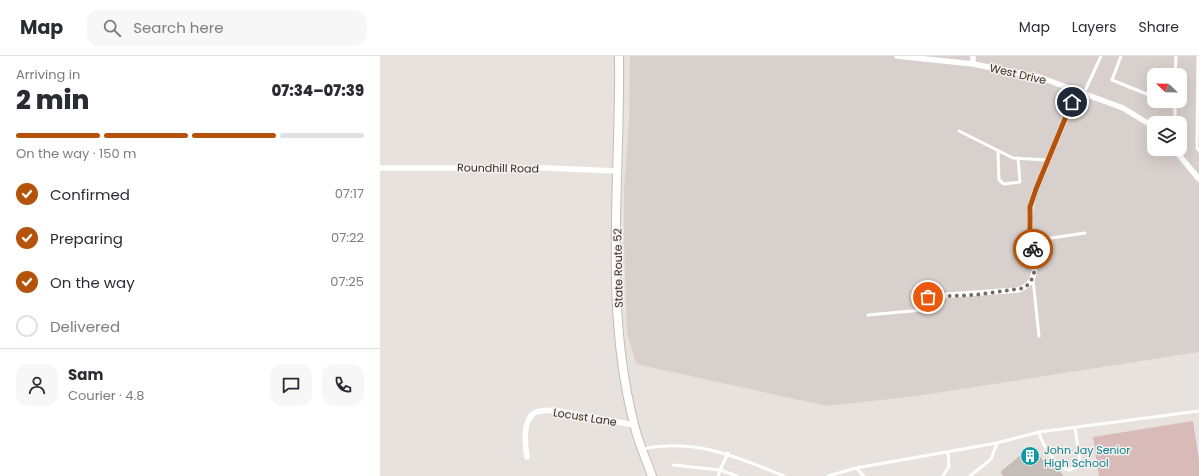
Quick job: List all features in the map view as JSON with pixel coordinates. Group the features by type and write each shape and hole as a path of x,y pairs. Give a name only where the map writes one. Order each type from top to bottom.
{"main road":[{"name":"State Route 52","path":"619,56 620,98 617,171 618,318 625,381 634,425 652,476"}],"street":[{"name":"West Drive","path":"897,56 973,64 1020,72 1084,93 1123,108 1147,123"},
{"path":"973,56 973,64"},
{"path":"925,297 1018,290 1024,288 1033,279 1035,270 1031,241 1030,207 1072,102 1075,90"},
{"path":"1180,156 1199,179"},
{"name":"Roundhill Road","path":"380,168 547,168 617,171"},
{"name":"Locust Lane","path":"527,457 525,446 527,424 535,413 554,410 634,425"}],"lane":[{"path":"1084,93 1101,56"},
{"path":"1121,56 1112,80 1147,94"},
{"path":"1175,68 1176,56"},
{"path":"1198,56 1197,148 1199,151"},
{"path":"959,132 1013,158 1048,160"},
{"path":"998,152 999,180 1004,184 1020,182 1018,158"},
{"path":"1031,241 1085,233"},
{"path":"1033,279 1039,336"},
{"path":"868,315 922,310 926,308 925,297"},
{"path":"828,476 856,468 997,444 1039,432 1199,411"},
{"path":"1039,432 1042,444 1061,467 1068,470 1077,467 1080,461 1075,428"},
{"path":"970,476 991,458 997,444"},
{"path":"642,449 657,446 674,446 728,454 784,476"},
{"path":"943,476 950,466 948,452"},
{"path":"718,476 728,454"},
{"path":"674,465 720,470 737,476"},
{"path":"856,468 864,476"}],"shaded area":[{"path":"630,56 1199,56 1199,352 917,396 826,406 636,364 627,333 624,189 629,120"},
{"path":"1193,421 1199,460 1199,476 1099,476 1093,437"}],"building":[{"name":"John Jay Senior High School","path":"1031,447 1051,470 1055,466 1063,476 1004,476 1001,472"}],"way so far":[{"path":"928,297 974,295 1024,288 1029,285 1033,279 1035,270 1033,249"}],"place":[{"name":"John Jay Senior High School","path":"1030,456"}],"route":[{"path":"1033,249 1030,234 1030,207 1052,148 1072,102"}]}
